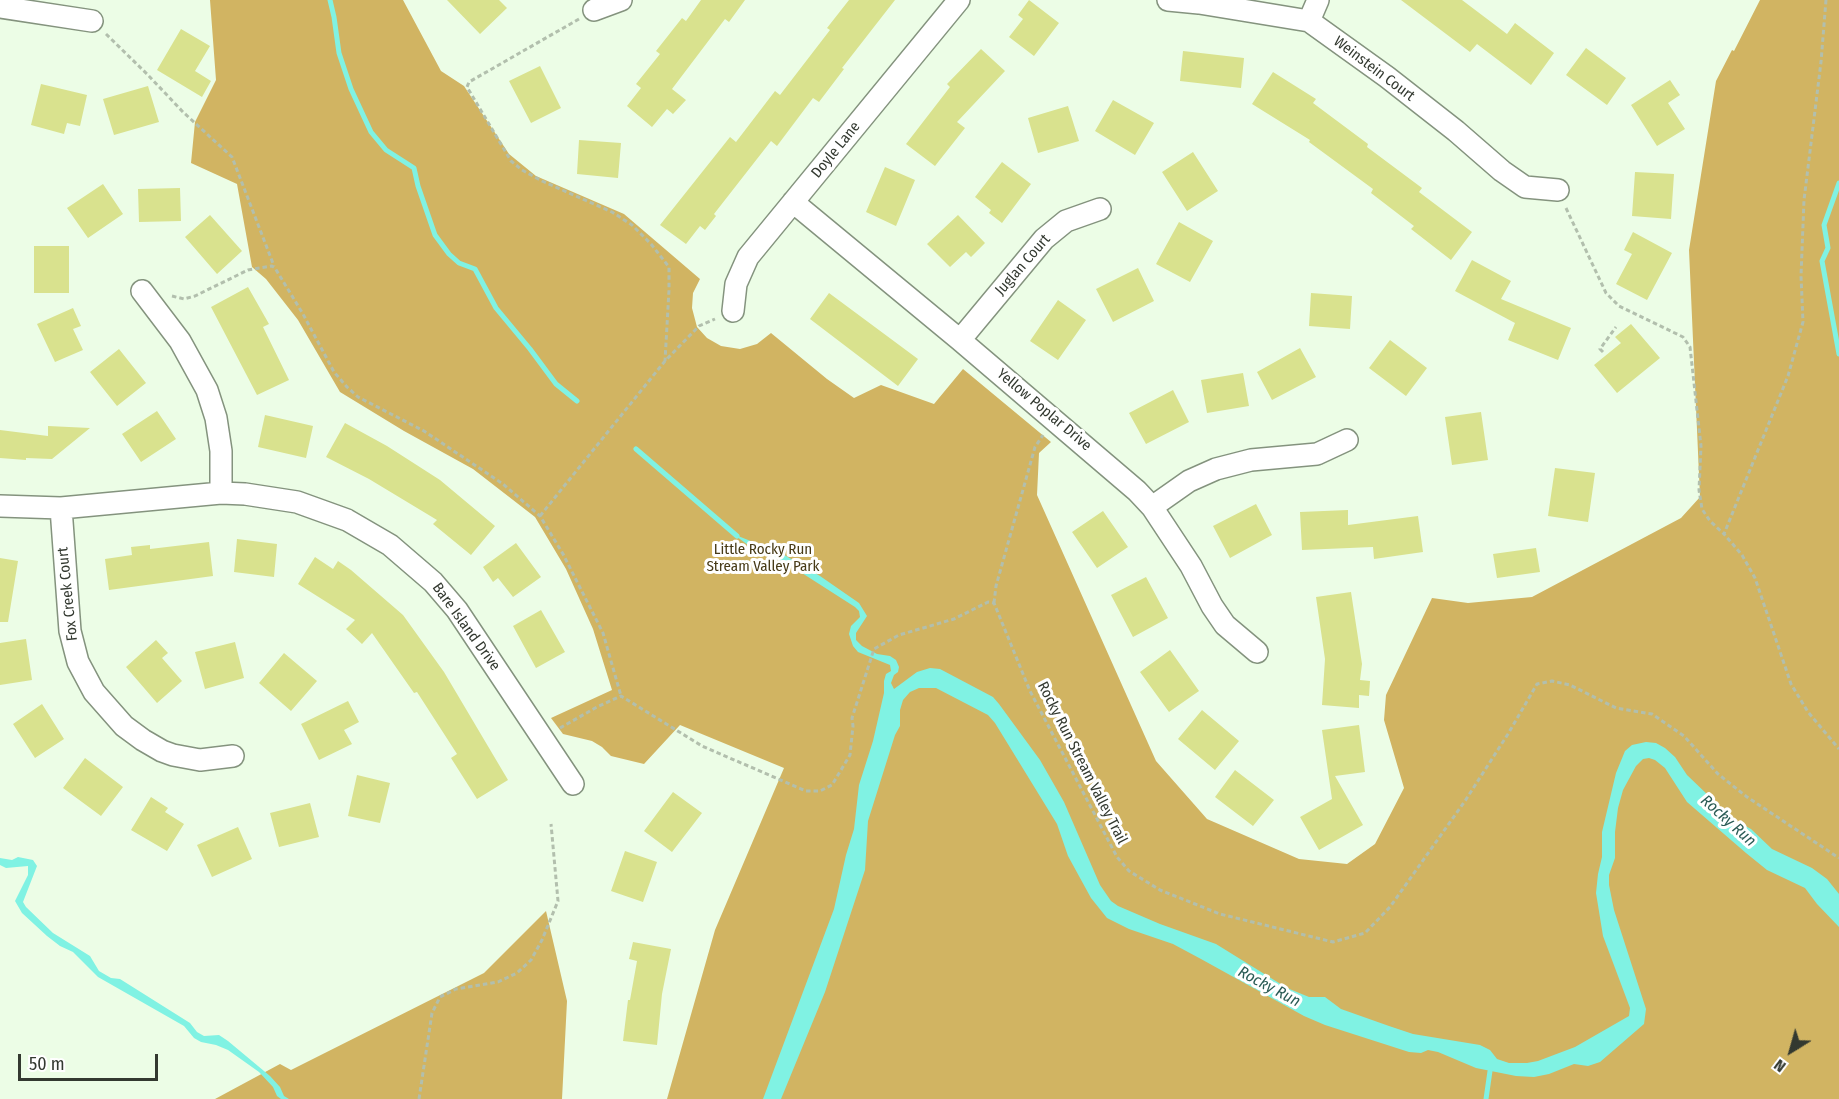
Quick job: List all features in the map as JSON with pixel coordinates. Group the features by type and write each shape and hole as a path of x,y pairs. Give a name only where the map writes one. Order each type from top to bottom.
{"street":[{"path":"594,10 621,0"},
{"name":"Doyle Lane","path":"733,311 736,284 748,257 959,0"},
{"name":"Weinstein Court","path":"1168,0 1221,6 1309,21 1404,91 1525,187 1558,190"},
{"path":"1309,21 1318,0"},
{"path":"0,7 92,21"},
{"name":"Yellow Poplar Drive","path":"793,202 1055,419 1102,459 1152,507 1191,566 1225,625 1257,652"},
{"name":"Juglan Court","path":"960,340 1044,238 1066,220 1100,209"},
{"path":"142,291 180,341 207,390 216,418 222,451 221,493"},
{"path":"1152,507 1189,481 1216,469 1251,460 1317,454 1347,440"},
{"name":"Bare Island Drive","path":"0,506 61,508 221,493 276,498 319,508 357,525 390,545 433,582 457,610 573,784"},
{"name":"Fox Creek Court","path":"61,508 70,632 78,662 94,692 124,726 162,751 173,756 200,760 233,756"}],"path":[{"path":"1724,534 1788,376 1803,322 1801,276 1804,200 1821,62 1826,0"},
{"path":"594,10 469,82 467,87 511,161 542,181 612,212 632,225 669,267 664,361"},
{"path":"92,21 183,112 232,157 275,268 334,372 347,387 358,396 424,431 503,484 540,516 563,554 603,633 621,696 702,746 806,791 820,791 832,785 850,754 852,718 874,650 899,635 954,618 987,602 994,603 996,585 1035,447 1055,419"},
{"path":"1558,190 1606,293 1619,306 1683,337 1689,347 1701,447 1699,490 1702,509 1710,521 1742,555 1755,578 1791,684 1808,712 1839,748"},
{"path":"142,291 184,299 195,296 248,270 272,266 275,268"},
{"path":"540,516 664,361 699,326 733,311"},
{"path":"1603,352 1600,349 1616,327"},
{"name":"Rocky Run Stream Valley Trail","path":"994,603 1030,691 1117,857 1129,871 1160,890 1220,915 1333,942 1365,933 1390,907 1465,801 1537,684 1552,681 1570,685 1616,708 1652,714 1684,736 1718,774 1747,797 1839,858"},
{"path":"536,728 554,732 621,696"},
{"path":"419,1099 432,1013 440,997 456,989 498,982 517,973 531,960 542,939 558,901 551,824"}],"green space":[{"name":"Little Rocky Run Stream Valley Park","path":"210,0 403,0 441,71 464,86 509,154 536,176 624,214 700,279 693,293 692,308 697,327 707,338 721,346 740,349 757,344 771,333 854,398 881,385 934,404 963,369 1051,442 1039,453 1037,495 1156,761 1207,819 1299,859 1347,864 1375,844 1404,788 1384,720 1386,695 1432,598 1468,603 1532,597 1681,518 1700,497 1689,250 1716,81 1760,0 1839,0 1839,1099 667,1099 715,930 784,768 680,725 644,764 611,756 592,741 563,734 551,718 612,690 593,629 566,569 535,517 473,469 340,392 298,320 266,279 252,267 237,184 191,163 195,122 216,80"},
{"path":"546,911 567,1001 562,1099 215,1099 280,1064 291,1070 484,973"}],"water":[{"name":"Rocky Run","path":"733,534 781,553 859,603 867,616 856,633 856,640 877,654 890,656 896,660 899,667 891,683 894,689 917,672 930,668 940,669 993,697 1040,760 1064,802 1100,885 1111,901 1160,924 1216,944 1287,988 1309,997 1325,997 1341,1009 1413,1034 1480,1045 1490,1050 1497,1059 1509,1063 1538,1061 1575,1047 1629,1016 1630,1008 1603,936 1596,893 1602,857 1602,832 1616,773 1625,751 1632,745 1646,742 1656,743 1665,748 1675,757 1687,775 1734,820 1751,829 1772,849 1812,868 1827,879 1839,894 1839,927 1805,888 1767,870 1687,802 1665,768 1655,760 1643,759 1636,766 1623,790 1618,808 1615,858 1609,875 1609,885 1614,910 1646,1009 1644,1024 1600,1062 1588,1066 1574,1064 1534,1077 1476,1068 1428,1050 1421,1053 1409,1052 1304,1016 1173,944 1129,929 1107,918 1091,898 1068,856 1057,824 995,723 988,715 936,688 919,688 910,692 903,700 900,710 900,726 895,735 868,821 865,870 825,992 781,1099 763,1099 834,909 854,829 859,785 873,741 884,693 884,681 886,674 891,671 890,665 858,652 853,646 849,634 851,626 860,617 855,607 791,566 748,545"},
{"path":"18,857 33,860 37,866 23,902 53,933 90,956 99,971 111,978 120,979 190,1023 197,1032 204,1036 219,1035 228,1041 270,1076 280,1087 284,1096 289,1099 281,1099 277,1096 273,1087 259,1072 228,1050 194,1038 184,1026 98,977 73,952 47,936 22,913 15,901 28,875 28,866 6,868 0,865 0,858 12,860"}],"building":[{"path":"447,0 499,0 507,8 480,34"},
{"path":"701,0 745,0 729,22 725,19 672,89 686,100 673,114 667,109 652,127 627,106 641,88 636,84 660,54 656,51 682,18 686,21"},
{"path":"849,0 895,0 842,68 844,69 819,102 813,98 777,146 771,141 714,214 716,216 705,230 700,226 686,244 660,225 730,137 736,142 775,91 780,95 830,30 827,28"},
{"path":"1029,0 1059,23 1034,56 1009,37 1023,19 1018,15"},
{"path":"1401,0 1462,0 1507,34 1515,23 1554,53 1531,85 1477,44 1470,52"},
{"path":"181,29 210,46 195,71 211,81 202,97 157,70"},
{"path":"1586,48 1626,78 1607,105 1566,75"},
{"path":"981,49 1005,71 957,122 965,128 935,166 906,144 950,87 947,84"},
{"path":"1183,51 1244,58 1241,88 1180,81"},
{"path":"540,66 561,108 531,123 509,81"},
{"path":"1273,72 1316,99 1313,103 1368,144 1367,147 1422,188 1419,192 1472,232 1451,260 1411,229 1414,226 1371,193 1373,189 1309,142 1310,140 1252,104"},
{"path":"1670,80 1680,95 1668,103 1685,129 1657,146 1631,105"},
{"path":"41,84 87,95 80,126 67,123 64,134 31,125"},
{"path":"148,86 159,122 114,135 103,99"},
{"path":"1113,100 1154,123 1135,155 1095,131"},
{"path":"1068,106 1079,141 1038,153 1028,118"},
{"path":"579,140 621,143 618,178 577,174"},
{"path":"1193,152 1218,191 1187,211 1162,172"},
{"path":"1002,162 1031,184 1002,223 989,213 991,210 975,197"},
{"path":"885,167 915,180 896,226 866,212"},
{"path":"1635,172 1674,174 1671,219 1632,216"},
{"path":"103,184 123,214 88,238 67,208"},
{"path":"180,188 181,221 139,222 138,189"},
{"path":"210,215 242,251 217,274 185,237"},
{"path":"958,215 985,243 971,257 966,252 950,267 927,244"},
{"path":"1179,222 1213,241 1190,282 1156,264"},
{"path":"1633,232 1672,253 1647,300 1616,284 1632,254 1624,250"},
{"path":"34,246 69,246 69,293 34,293"},
{"path":"1472,260 1511,281 1501,299 1571,328 1558,360 1508,340 1515,323 1455,291"},
{"path":"1138,268 1154,301 1113,322 1096,289"},
{"path":"248,287 269,324 263,327 289,380 257,395 211,307"},
{"path":"829,293 918,359 898,386 810,319"},
{"path":"1311,293 1352,296 1350,329 1309,326"},
{"path":"1058,300 1086,320 1058,360 1030,341"},
{"path":"73,308 81,326 73,329 83,350 55,362 37,324"},
{"path":"1631,324 1660,358 1617,393 1594,365 1621,343 1615,337"},
{"path":"1390,340 1427,368 1406,396 1369,368"},
{"path":"1300,348 1316,377 1272,400 1257,372"},
{"path":"119,349 146,383 117,406 90,372"},
{"path":"1243,373 1249,406 1207,413 1201,380"},
{"path":"1173,390 1189,422 1146,444 1129,413"},
{"path":"157,411 176,439 141,462 122,434"},
{"path":"1481,412 1488,460 1452,465 1445,417"},
{"path":"265,415 313,426 306,458 258,447"},
{"path":"345,423 387,446 440,480 495,526 471,555 433,524 437,520 369,479 326,457"},
{"path":"48,426 90,428 52,459 0,458 0,430 48,436"},
{"path":"1555,468 1595,473 1588,522 1548,516"},
{"path":"1256,504 1272,535 1230,558 1213,526"},
{"path":"1348,510 1348,525 1418,516 1423,552 1374,559 1373,547 1302,550 1300,512"},
{"path":"1103,511 1128,547 1097,568 1072,532"},
{"path":"237,539 277,544 274,577 234,572"},
{"path":"209,542 213,576 109,590 105,559 132,555 131,547 150,545 150,549"},
{"path":"516,543 541,577 513,597 498,578 493,582 483,567"},
{"path":"1536,548 1540,572 1497,578 1493,554"},
{"path":"315,557 333,569 338,561 403,615 444,672 508,780 477,799 451,758 457,754 417,692 414,693 372,633 362,644 346,629 355,620 298,584"},
{"path":"0,558 18,561 8,622 0,622"},
{"path":"1146,577 1168,618 1133,637 1111,595"},
{"path":"1351,592 1362,664 1360,680 1370,681 1369,696 1359,695 1359,708 1322,705 1325,659 1316,597"},
{"path":"541,610 565,652 536,668 513,626"},
{"path":"26,639 32,680 0,685 0,643"},
{"path":"156,640 168,653 162,658 182,681 157,703 126,667"},
{"path":"235,642 244,678 205,689 195,652"},
{"path":"1170,650 1199,691 1169,712 1140,672"},
{"path":"284,653 317,681 291,711 259,683"},
{"path":"348,701 359,722 344,730 352,744 319,760 301,724"},
{"path":"42,704 64,739 35,758 13,724"},
{"path":"1202,710 1239,741 1215,770 1178,739"},
{"path":"1359,725 1365,772 1335,776 1363,825 1319,850 1300,817 1332,799 1322,730"},
{"path":"85,758 123,787 101,816 63,788"},
{"path":"1235,770 1274,800 1253,826 1215,797"},
{"path":"357,775 390,783 380,823 348,816"},
{"path":"673,792 702,813 672,852 644,831"},
{"path":"151,797 168,808 165,812 184,824 167,851 131,830"},
{"path":"310,803 319,837 279,847 270,813"},
{"path":"238,827 252,859 212,877 197,845"},
{"path":"625,851 657,862 643,902 611,891"},
{"path":"633,942 671,949 662,994 657,1045 623,1041 628,1000 630,1000 637,961 629,959"}],"waterway":[{"path":"330,0 339,53 351,89 371,132 386,150 414,168 435,235 459,263 475,269 496,308 556,384 577,401"},
{"path":"1839,183 1824,225 1828,248 1822,261 1839,354"},
{"path":"636,449 737,536"},
{"path":"1486,1099 1490,1071"}]}
